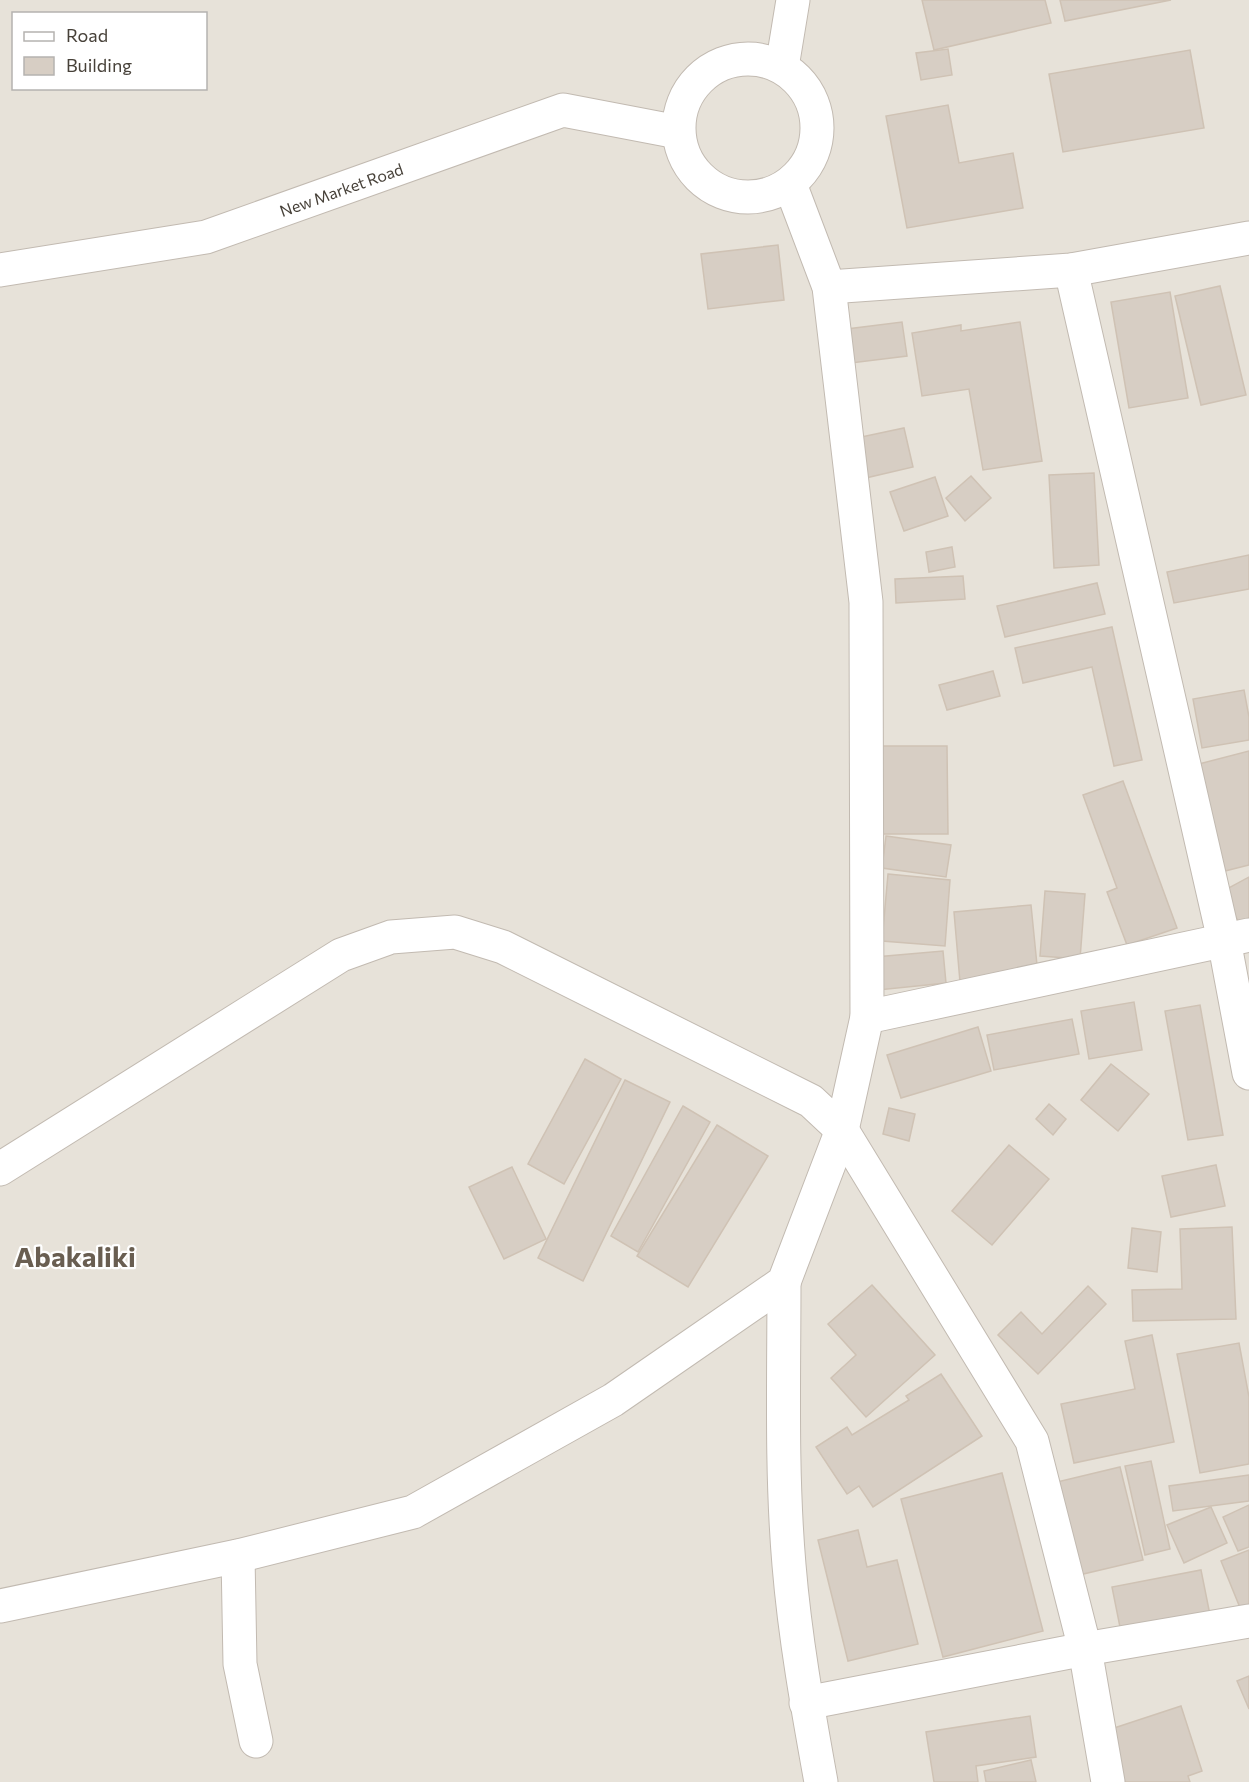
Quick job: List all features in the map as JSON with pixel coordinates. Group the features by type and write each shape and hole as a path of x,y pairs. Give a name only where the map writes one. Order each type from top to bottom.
{"street":[{"path":"782,67 793,0"},
{"path":"734,59 759,59 782,67 794,76 810,95 818,118 817,142 807,167 790,184 762,197 738,198 724,194 703,182 687,163 678,132 680,108 692,86 709,70 734,59"},
{"name":"New Market Road","path":"0,270 206,237 563,110 678,132"},
{"path":"790,184 829,287 866,602 867,1017 842,1130 784,1282 783,1449 789,1565 806,1703 821,1782"},
{"path":"829,287 1071,270 1249,238"},
{"path":"1071,270 1236,937 1249,1073"},
{"path":"0,1169 341,955 391,938 455,932 504,947 811,1101 842,1130 1032,1441 1085,1648 1108,1782"},
{"path":"867,1017 1236,937"},
{"path":"0,1606 238,1556 413,1512 613,1400 784,1282"},
{"path":"238,1556 240,1664 256,1741"},
{"path":"806,1703 1085,1648 1249,1621"}],"shaded area":[{"name":"Abakaliki","path":"0,0 1249,0 1249,1782 0,1782"}],"building":[{"path":"922,0 1045,0 1051,23 934,50"},
{"path":"1060,0 1171,0 1065,21"},
{"path":"948,49 952,75 921,80 916,53"},
{"path":"1190,50 1204,128 1063,152 1049,74"},
{"path":"948,105 959,163 1013,153 1023,208 907,228 886,116"},
{"path":"778,245 784,300 708,309 701,254"},
{"path":"1220,286 1246,395 1201,405 1175,296"},
{"path":"1170,292 1188,398 1129,408 1111,302"},
{"path":"902,322 907,356 851,363 847,329"},
{"path":"1020,322 1042,461 983,470 969,389 922,396 912,333 961,325 961,331"},
{"path":"904,428 913,467 857,480 847,440"},
{"path":"1094,473 1099,565 1054,568 1049,475"},
{"path":"971,476 991,498 965,521 946,498"},
{"path":"935,477 948,516 904,531 890,492"},
{"path":"952,547 955,567 929,572 926,552"},
{"path":"1249,555 1249,589 1174,603 1167,572"},
{"path":"963,576 965,599 896,603 895,579"},
{"path":"1097,583 1105,614 1005,637 997,606"},
{"path":"1112,627 1142,760 1114,766 1092,667 1023,683 1015,648"},
{"path":"993,671 1000,696 947,710 939,685"},
{"path":"1244,690 1249,717 1249,740 1202,748 1193,699"},
{"path":"878,746 947,746 948,834 878,834"},
{"path":"1249,751 1249,865 1221,872 1195,765"},
{"path":"1123,781 1177,928 1127,945 1107,892 1117,888 1083,795"},
{"path":"886,836 951,845 946,877 882,868"},
{"path":"888,874 950,880 945,946 882,941"},
{"path":"1249,877 1249,918 1239,923 1223,891"},
{"path":"1045,891 1085,894 1080,959 1040,956"},
{"path":"1031,905 1038,975 960,982 954,912"},
{"path":"943,951 946,983 878,990 875,957"},
{"path":"1134,1002 1142,1050 1089,1059 1081,1011"},
{"path":"1200,1005 1223,1135 1188,1140 1165,1011"},
{"path":"1072,1019 1079,1054 994,1070 987,1035"},
{"path":"978,1027 991,1071 901,1098 887,1055"},
{"path":"585,1059 621,1079 564,1184 528,1164"},
{"path":"1111,1064 1149,1094 1118,1131 1081,1100"},
{"path":"625,1080 670,1102 583,1281 538,1258"},
{"path":"1049,1104 1066,1119 1053,1135 1036,1119"},
{"path":"683,1106 710,1122 638,1252 611,1236"},
{"path":"889,1108 915,1114 909,1141 883,1134"},
{"path":"717,1125 768,1156 688,1287 637,1256"},
{"path":"1009,1145 1049,1179 992,1245 952,1211"},
{"path":"1216,1165 1225,1206 1171,1217 1162,1176"},
{"path":"512,1167 546,1239 504,1259 469,1187"},
{"path":"1232,1227 1236,1319 1133,1321 1132,1290 1182,1289 1180,1229"},
{"path":"1132,1228 1161,1232 1157,1272 1128,1268"},
{"path":"872,1285 935,1355 866,1417 831,1378 856,1355 828,1324"},
{"path":"1088,1286 1106,1304 1038,1374 998,1335 1021,1312 1042,1334"},
{"path":"1152,1335 1174,1442 1074,1463 1061,1404 1135,1389 1125,1341"},
{"path":"1239,1343 1249,1397 1249,1464 1200,1473 1177,1354"},
{"path":"941,1374 982,1436 873,1507 859,1486 847,1494 816,1447 847,1427 852,1435 909,1400 906,1396"},
{"path":"1151,1461 1170,1549 1145,1555 1125,1466"},
{"path":"1120,1467 1143,1560 1079,1575 1057,1482"},
{"path":"1002,1473 1043,1631 943,1657 901,1499"},
{"path":"1249,1475 1249,1501 1173,1511 1169,1486"},
{"path":"1249,1505 1249,1547 1238,1551 1223,1517"},
{"path":"1211,1507 1227,1543 1184,1563 1167,1525"},
{"path":"858,1530 867,1567 897,1560 918,1644 848,1661 818,1540"},
{"path":"1249,1550 1249,1613 1243,1615 1221,1561"},
{"path":"1201,1570 1211,1620 1122,1637 1112,1587"},
{"path":"1249,1676 1249,1709 1237,1681"},
{"path":"1181,1706 1202,1771 1188,1776 1190,1782 1125,1782 1108,1730"},
{"path":"1030,1716 1036,1757 976,1766 978,1782 934,1782 926,1732"},
{"path":"1031,1760 1036,1782 986,1782 984,1771"}],"district":[{"name":"Abakaliki","path":"75,1256"}]}
